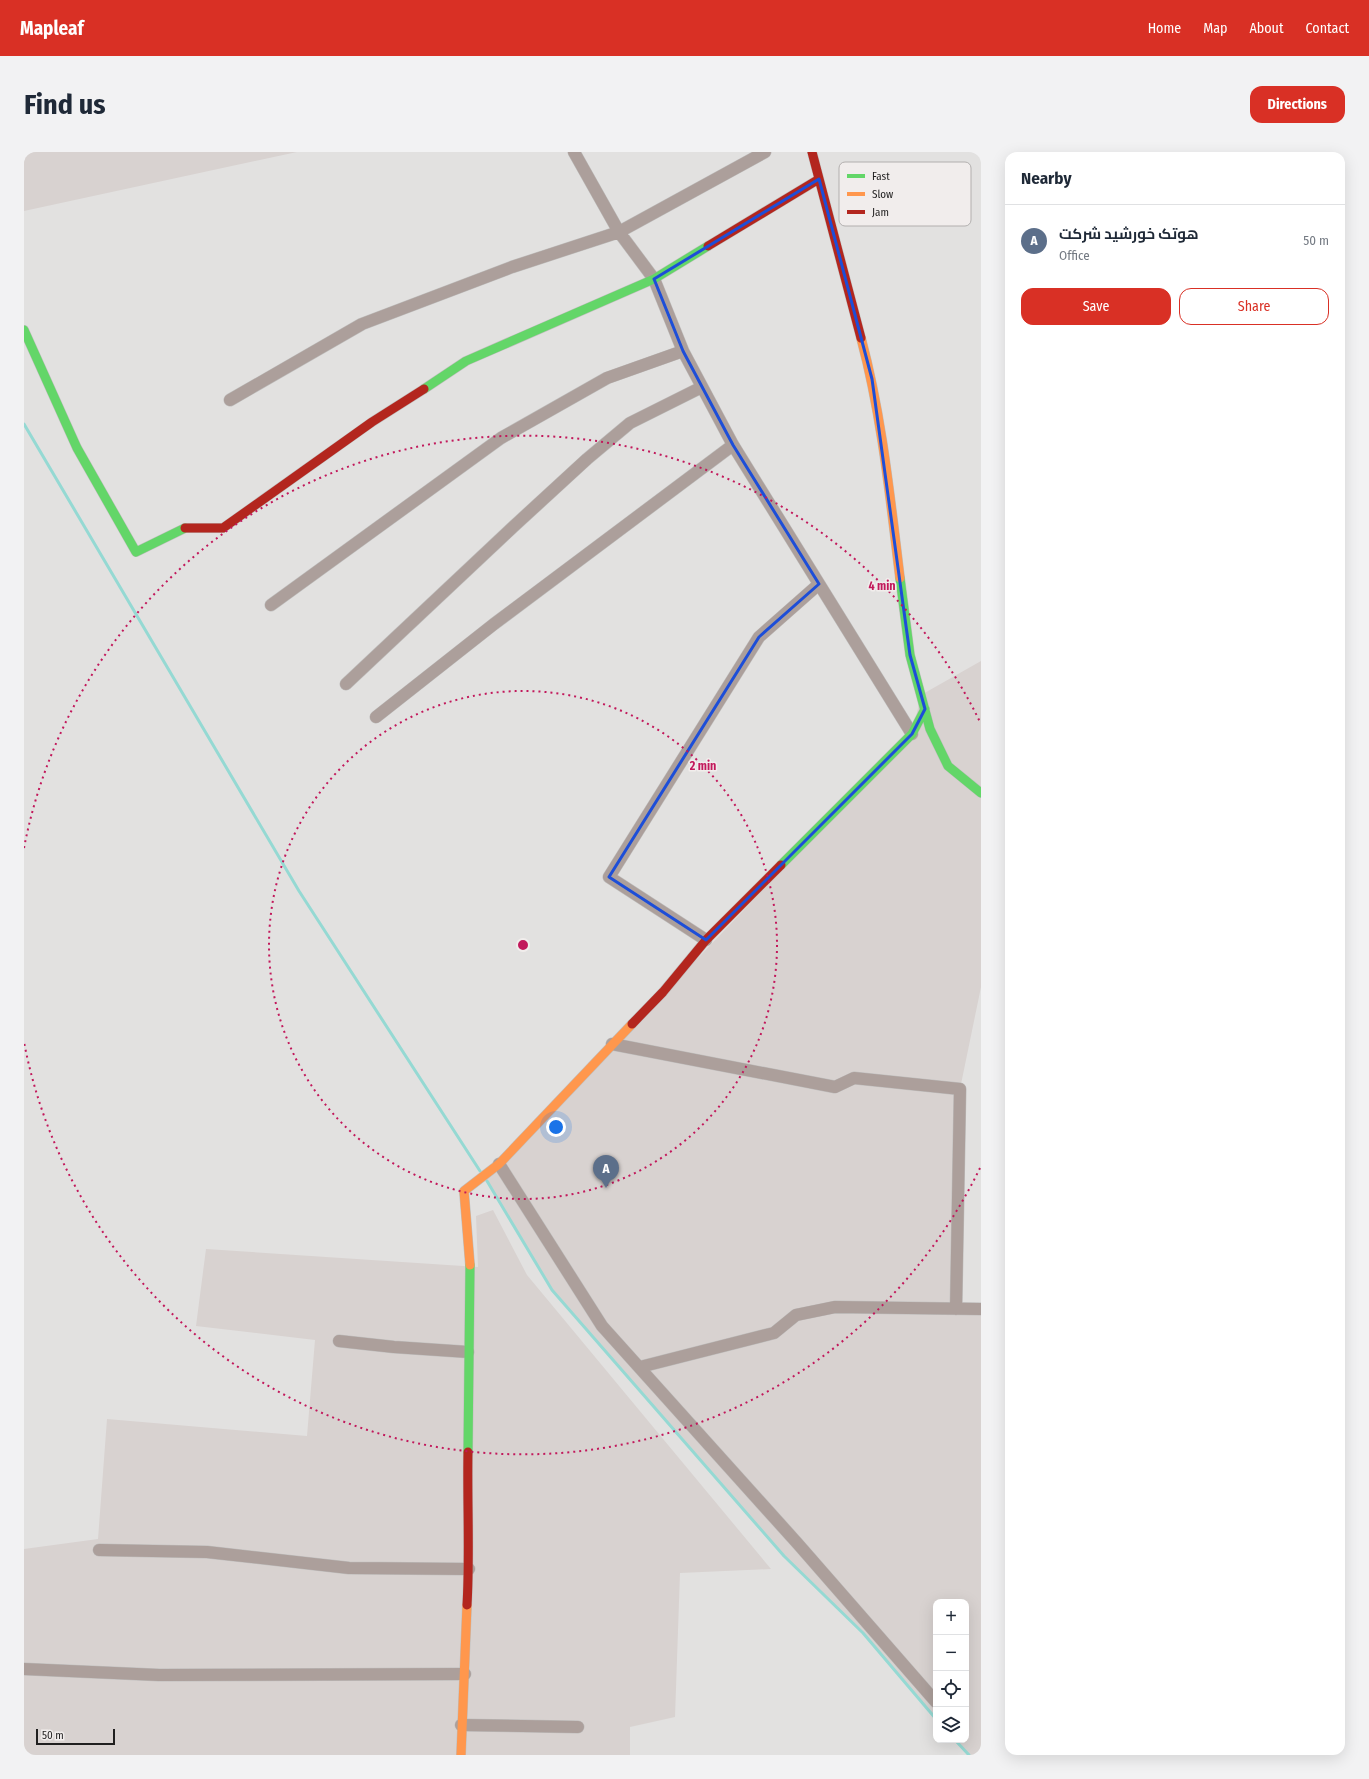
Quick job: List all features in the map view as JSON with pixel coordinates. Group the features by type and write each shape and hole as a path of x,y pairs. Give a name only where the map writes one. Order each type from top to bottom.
{"main road":[{"path":"812,152 872,379 886,468 910,655 930,729 948,766 981,793"},
{"path":"24,330 77,448 136,552 183,528 223,528 372,422 466,361 654,279 819,178"},
{"path":"461,1755 461,1725 466,1674 469,1569 467,1517 470,1267 464,1191 499,1164 663,992 706,940 912,734 925,709"}],"street":[{"path":"574,152 619,232 654,279 683,351 733,445 912,734"},
{"path":"230,400 362,324 512,267 619,232 765,152"},
{"path":"271,604 501,438 606,378 683,351"},
{"path":"346,684 513,526 587,459 630,423 702,387"},
{"path":"376,717 494,624 733,445"},
{"path":"706,940 609,877 759,638 819,584"},
{"path":"612,1044 835,1087 854,1078 960,1089 956,1309"},
{"path":"499,1164 602,1326 798,1544 933,1699"},
{"path":"640,1367 774,1334 796,1315 835,1306 981,1309"},
{"path":"339,1341 394,1347 468,1352"},
{"path":"99,1550 207,1552 349,1568 469,1569"},
{"path":"24,1669 159,1675 466,1674"},
{"path":"461,1725 578,1727"}],"highlighted area":[{"path":"819,179 872,379 910,655 925,709 912,734 706,940 609,877 759,637 819,584 733,445 683,351 654,279"}],"shaded area":[{"path":"24,152 297,152 24,211"},
{"path":"981,661 981,987 960,1089 956,1308 981,1309 981,1755 969,1755 958,1743 969,1743 969,1599 933,1599 933,1715 863,1633 784,1556 552,1290 486,1180 912,734 921,695"},
{"path":"493,1210 527,1275 771,1569 680,1573 675,1717 630,1727 630,1755 24,1755 24,1549 98,1539 107,1419 307,1436 315,1340 196,1326 206,1249 478,1267 476,1216"}],"waterway":[{"path":"24,424 299,891 480,1171"},
{"path":"487,1181 552,1290 784,1556 863,1633 933,1715"},
{"path":"958,1743 969,1755"}],"traffic: fast":[{"path":"424,389 466,361 654,279 708,246"},
{"path":"24,330 77,448 136,552 185,528"},
{"path":"900,578 910,655 930,729 948,766 981,793"},
{"path":"781,865 912,734 925,709"},
{"path":"468,1452 470,1265"}],"traffic: slow":[{"path":"861,338 875,397 880,427 900,578"},
{"path":"470,1265 464,1191 499,1164 632,1024"},
{"path":"461,1755 467,1605"}],"traffic: jam":[{"path":"812,152 861,338"},
{"path":"708,246 819,179"},
{"path":"185,528 223,528 372,422 424,389"},
{"path":"632,1024 663,992 706,940 781,865"},
{"path":"467,1605 468,1452"}],"place":[{"name":"هوتک خورشید شرکت","path":"606,1188"}]}
